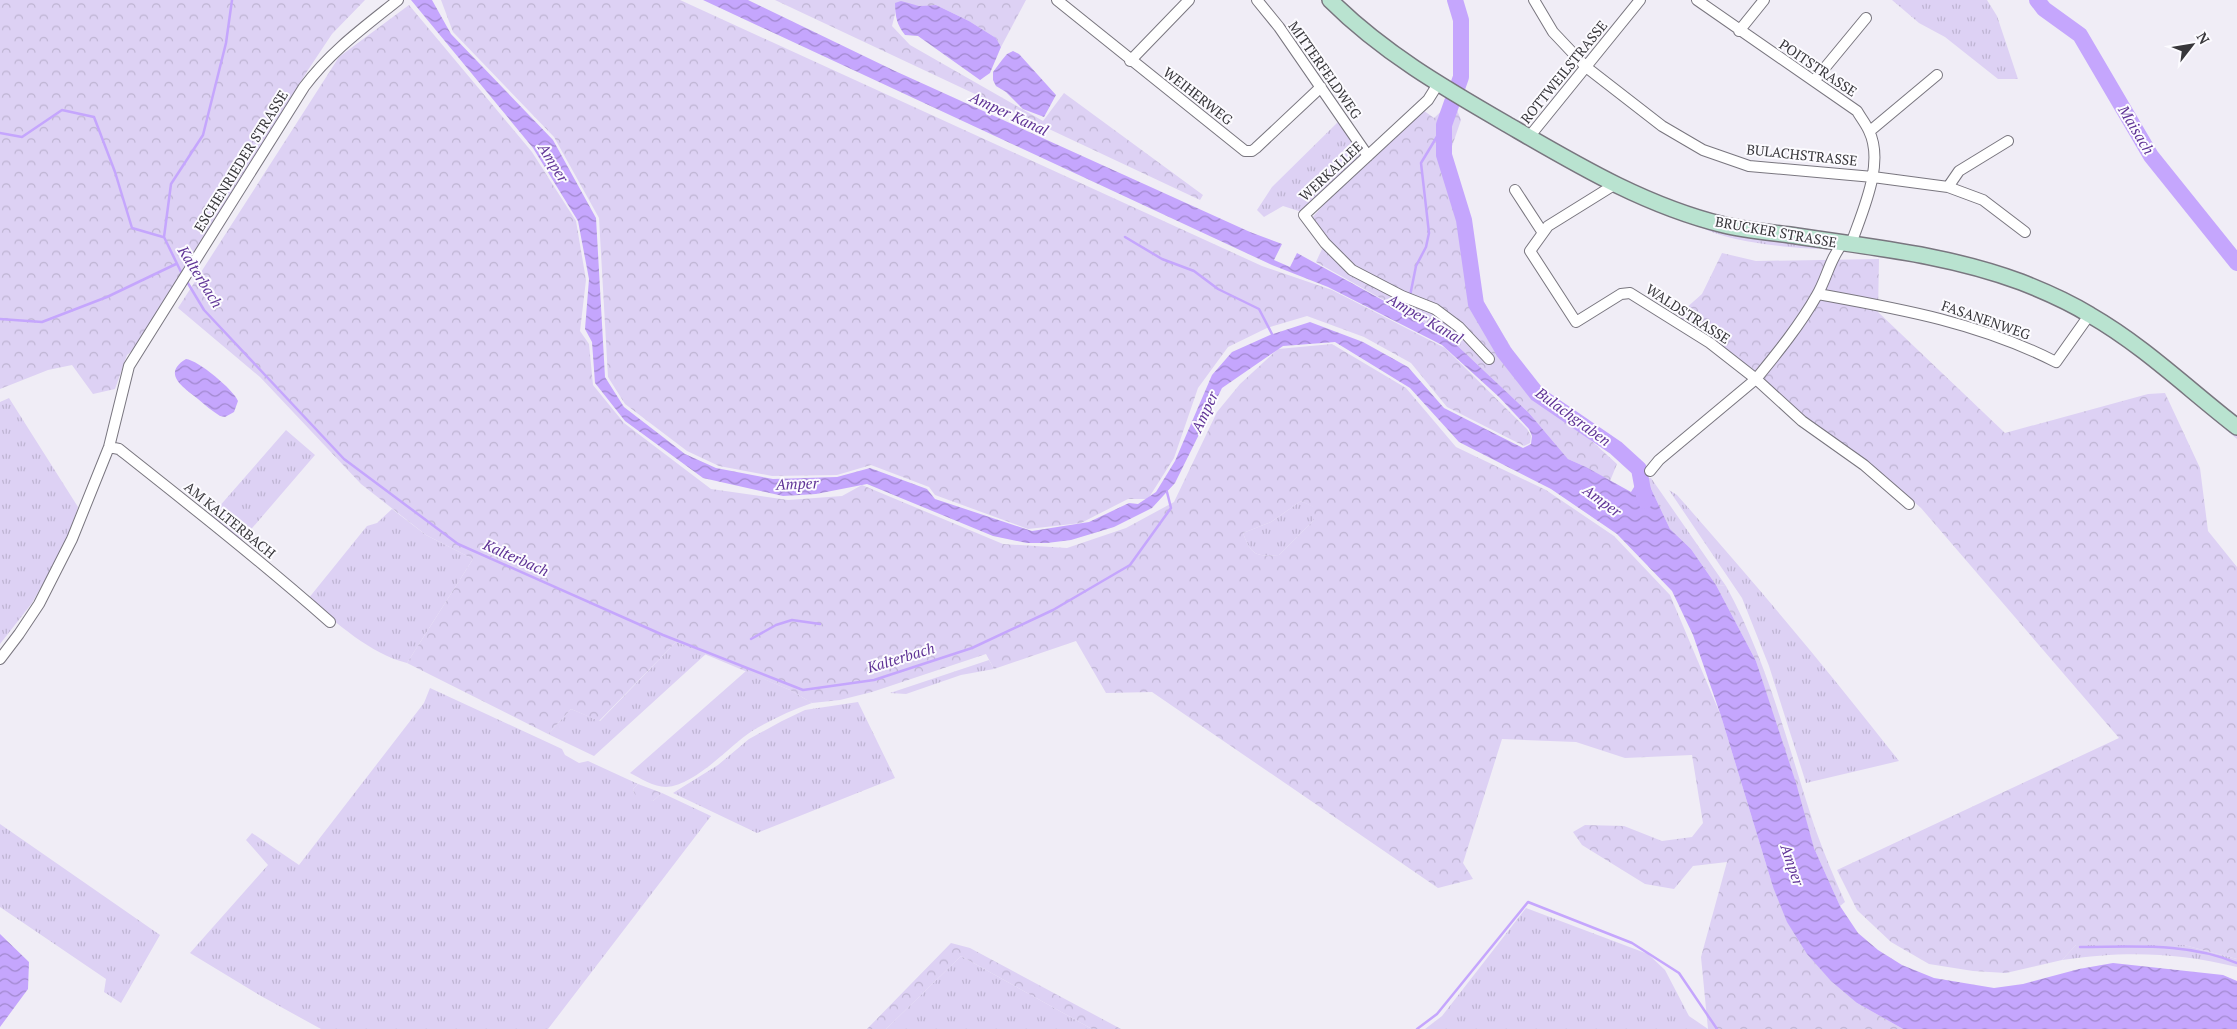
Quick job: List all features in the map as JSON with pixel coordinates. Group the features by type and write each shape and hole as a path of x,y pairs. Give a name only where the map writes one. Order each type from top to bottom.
{"main road":[{"name":"BRUCKER STRASSE","path":"1330,0 1368,36 1449,90 1614,185 1665,207 1726,226 1925,254 1965,264 2020,282 2090,314 2165,368 2237,427"}],"street":[{"name":"ESCHENRIEDER STRASSE","path":"0,659 42,598 72,539 109,447 129,366 304,87 320,66 341,44 398,0"},
{"name":"WEIHERWEG","path":"1057,0 1245,151 1252,151 1256,148 1321,87"},
{"path":"1130,60 1189,0"},
{"name":"MITTERFELDWEG","path":"1257,0 1279,27 1368,156"},
{"name":"BULACHSTRASSE","path":"1534,0 1553,32 1586,67 1662,126 1703,150 1749,166 1873,177 1948,187 1983,200 2025,232"},
{"name":"ROTTWEILSTRASSE","path":"1529,137 1640,0"},
{"name":"POITSTRASSE","path":"1697,0 1856,111 1870,131 1875,149 1873,177 1847,244"},
{"path":"1739,31 1764,0"},
{"path":"1814,81 1866,18"},
{"path":"1870,131 1937,75"},
{"name":"WERKALLEE","path":"1449,90 1428,100 1304,215 1325,243 1352,270 1435,309 1459,328 1489,359"},
{"path":"1948,187 1959,171 2008,141"},
{"path":"1515,190 1543,232 1548,226 1614,185"},
{"name":"WALDSTRASSE","path":"1543,232 1532,246 1530,251 1531,257 1576,322 1621,294 1630,293 1710,343 1756,379 1802,421 1864,465 1908,504"},
{"path":"1650,471 1659,460 1756,379 1788,338 1818,294 1835,252 1847,244"},
{"name":"FASANENWEG","path":"1818,294 1932,315 1969,326 2031,349 2056,362 2090,314"},
{"name":"AM KALTERBACH","path":"109,447 119,450 200,513 280,578 330,622"}],"green space":[{"path":"0,0 365,0 332,34 308,70 137,347 127,355 115,389 93,394 72,365 48,370 0,389"},
{"path":"441,0 680,0 1262,266 1332,290 1445,348 1527,429 1531,436 1530,443 1524,446 1447,407 1411,363 1364,337 1307,316 1267,328 1228,347 1198,388 1174,458 1148,499 1128,499 1081,523 1028,529 935,495 929,487 871,465 837,475 772,476 719,466 687,451 625,404 608,377 599,218 554,137 453,32"},
{"path":"775,0 1026,0 1001,47 996,38 969,21 936,5 919,6 895,3 892,26 910,45 1043,121 1064,93 1203,195 1200,200"},
{"path":"1892,0 1987,0 1997,16 2018,79 1998,79 1945,37 1919,23"},
{"path":"409,5 532,152 576,221 586,280 580,331 589,344 593,385 624,423 711,489 788,500 842,496 862,485 1003,544 1067,548 1126,528 1174,502 1217,412 1240,384 1278,349 1332,344 1406,388 1456,447 1546,490 1614,536 1670,595 1721,716 1773,887 1857,1003 1903,1029 1708,1029 1701,957 1727,862 1693,866 1674,889 1645,884 1582,845 1573,832 1585,825 1624,826 1662,841 1692,837 1703,823 1692,755 1625,758 1576,742 1502,739 1463,863 1473,879 1438,888 1152,692 1106,693 1076,641 994,669 986,654 872,692 840,700 812,703 790,690 676,642 599,721 571,709 548,734 407,663 473,559 426,535 361,484 260,377 178,308 339,57","holes":["1301,501 1313,507 1314,520 1279,555 1260,555 1255,553 1249,546 1243,533 1271,522"]},
{"path":"1448,105 1457,110 1461,120 1449,155 1470,215 1481,297 1529,378 1563,415 1617,464 1610,481 1568,459 1529,413 1446,335 1316,262 1327,238 1311,219 1325,203 1375,157 1420,108 1434,118"},
{"path":"1340,120 1363,154 1302,212 1283,206 1264,217 1257,210 1272,187"},
{"path":"1694,222 1816,245 1818,249 1772,245 1735,239 1704,229"},
{"path":"1722,253 1756,261 1879,259 1878,312 2005,433 2148,394 2165,393 2200,468 2208,531 2237,567 2237,959 2184,945 2076,945 2062,960 2006,973 1973,971 1929,964 1891,942 1857,910 1837,870 2119,738 1921,508 1876,469 1811,425 1676,317 1702,294"},
{"path":"2181,387 2237,434 2237,439 2179,390"},
{"path":"9,398 78,507 66,543 32,603 0,644 0,402"},
{"path":"286,430 315,455 241,541 211,516"},
{"path":"1646,478 1651,478 1726,586 1716,585 1691,549 1670,529"},
{"path":"1669,490 1677,495 1762,593 1899,761 1806,783 1769,666 1742,598"},
{"path":"1301,501 1314,507 1314,520 1279,555 1265,556 1255,553 1249,546 1243,533 1271,522"},
{"path":"392,509 426,535 473,559 407,663 380,653 354,637 308,599 367,526 377,523"},
{"path":"1716,585 1726,586 1754,644 1815,828 1845,902 1840,906 1814,848 1756,661"},
{"path":"676,642 707,653 594,756 548,734 571,709 600,721"},
{"path":"989,660 994,669 961,675 906,694 890,693"},
{"path":"746,671 790,690 812,703 752,731 700,773 677,785 657,786 630,773"},
{"path":"430,688 562,749 565,755 579,763 588,761 638,784 633,789 634,793 653,801 662,793 711,816 548,1029 321,1029 261,996 190,953 268,865 246,840 252,833 299,865 424,703"},
{"path":"858,702 895,778 757,833 673,793 718,765 749,739 782,721 805,710"},
{"path":"638,784 662,793 653,801 640,799 633,789"},
{"path":"0,824 160,935 121,1003 104,992 106,979 0,907"},
{"path":"1526,908 1648,954 1665,970 1689,1016 1708,1029 1425,1029 1442,1016"},
{"path":"951,943 970,948 1121,1029 1092,1029 961,956 886,1029 867,1029"},
{"path":"2076,945 2184,945 2237,959 2237,967 2192,958 2150,954 2107,955 2062,960"},
{"path":"961,956 1092,1029 886,1029"}],"water":[{"name":"Amper","path":"411,0 432,0 451,34 553,140 596,218 605,377 624,407 685,454 716,468 773,479 837,477 870,468 927,489 935,499 1032,531 1089,522 1129,503 1138,504 1156,492 1175,461 1212,375 1232,352 1270,335 1310,322 1363,342 1408,367 1444,408 1523,448 1531,444 1532,436 1529,429 1499,397 1442,345 1328,287 1272,265 703,0 748,0 895,71 1250,232 1282,244 1274,260 1290,267 1297,253 1446,335 1529,413 1568,459 1631,492 1639,479 1646,478 1670,529 1691,549 1716,585 1756,661 1796,783 1814,848 1840,906 1858,933 1878,950 1902,965 1934,978 1994,988 2023,984 2079,969 2113,963 2223,975 2237,981 2237,1029 1903,1029 1857,1003 1831,981 1807,954 1787,922 1773,887 1721,716 1693,635 1672,591 1617,534 1551,489 1459,442 1410,388 1335,342 1283,346 1222,388 1175,483 1152,508 1114,527 1071,540 1027,543 993,536 867,484 816,494 783,496 703,478 625,421 595,383 592,342 585,329 589,279 578,221 533,148"},
{"path":"901,1 919,6 936,5 969,21 996,38 1001,47 990,73 980,80 918,36 905,35 898,24 895,12 895,3"},
{"path":"1013,51 1019,54 1056,95 1044,117 1023,109 1006,92 996,86 993,80 993,72 1007,54"},
{"path":"186,359 199,364 230,390 238,401 234,412 225,417 220,416 181,385 175,375 175,370"},
{"path":"0,934 29,962 28,989 0,1027"}],"waterway":[{"name":"Kalterbach","path":"183,276 164,237 171,184 203,135 226,43 232,0"},
{"name":"Bulachgraben","path":"1455,0 1461,20 1461,77 1444,125 1444,155 1464,220 1476,304 1504,352 1537,394 1616,448 1639,469 1645,501"},
{"name":"Maisach","path":"2037,0 2044,9 2080,35 2151,156 2237,263"},
{"path":"0,133 22,137 62,110 94,117 115,172 132,228 163,237"},
{"name":"Bulachgraben","path":"1410,296 1416,266 1426,247 1429,233 1421,163 1444,125"},
{"path":"1125,237 1162,259 1194,271 1218,289 1259,309 1273,336"},
{"path":"0,319 42,322 107,297 176,264"},
{"name":"Kalterbach","path":"186,280 204,310 344,459 458,544 663,635 803,690 874,680 972,648 1053,610 1130,565 1171,508 1167,492"},
{"name":"Bulachgraben","path":"1406,315 1409,301"},
{"path":"751,639 776,625 792,620 820,624"},
{"path":"1417,1029 1437,1014 1528,902 1632,943 1679,973 1717,1029"},
{"path":"2080,947 2160,947 2199,952 2237,963"}],"water label":[{"name":"Amper Kanal","path":"1009,114"},
{"name":"Amper Kanal","path":"1425,319"}]}
